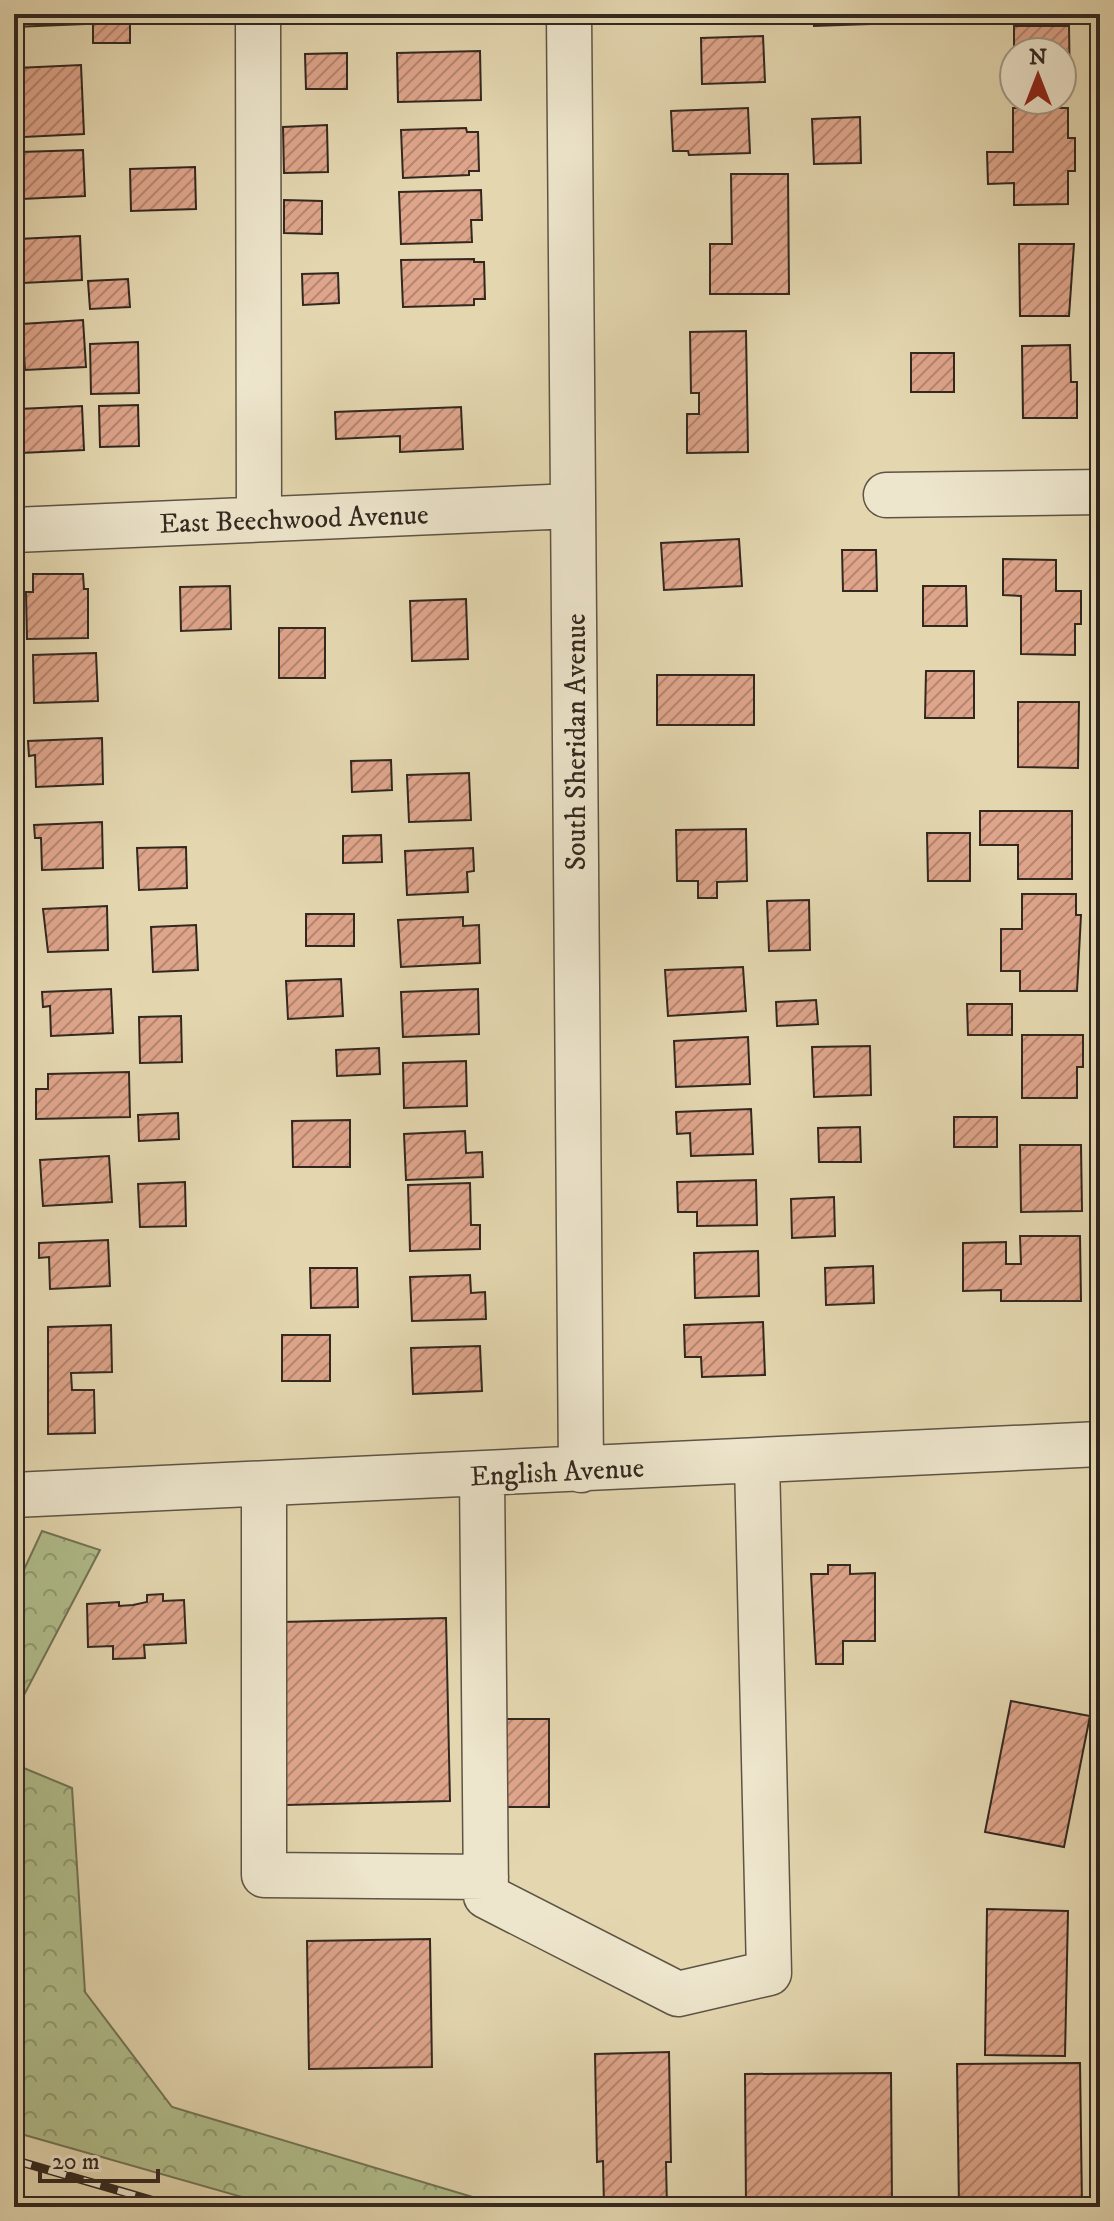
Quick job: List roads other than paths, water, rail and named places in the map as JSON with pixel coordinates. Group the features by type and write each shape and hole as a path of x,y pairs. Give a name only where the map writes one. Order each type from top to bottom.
{"street":[{"path":"258,14 259,519"},
{"name":"South Sheridan Avenue","path":"569,14 581,1470"},
{"path":"886,495 1100,492"},
{"name":"East Beechwood Avenue","path":"14,530 573,506"},
{"name":"English Avenue","path":"14,1495 1100,1444"},
{"path":"482,1474 486,1896 678,1994 769,1973 757,1461"},
{"path":"264,1484 264,1875 486,1877"}],"railway":[{"path":"14,2160 175,2207"}]}
